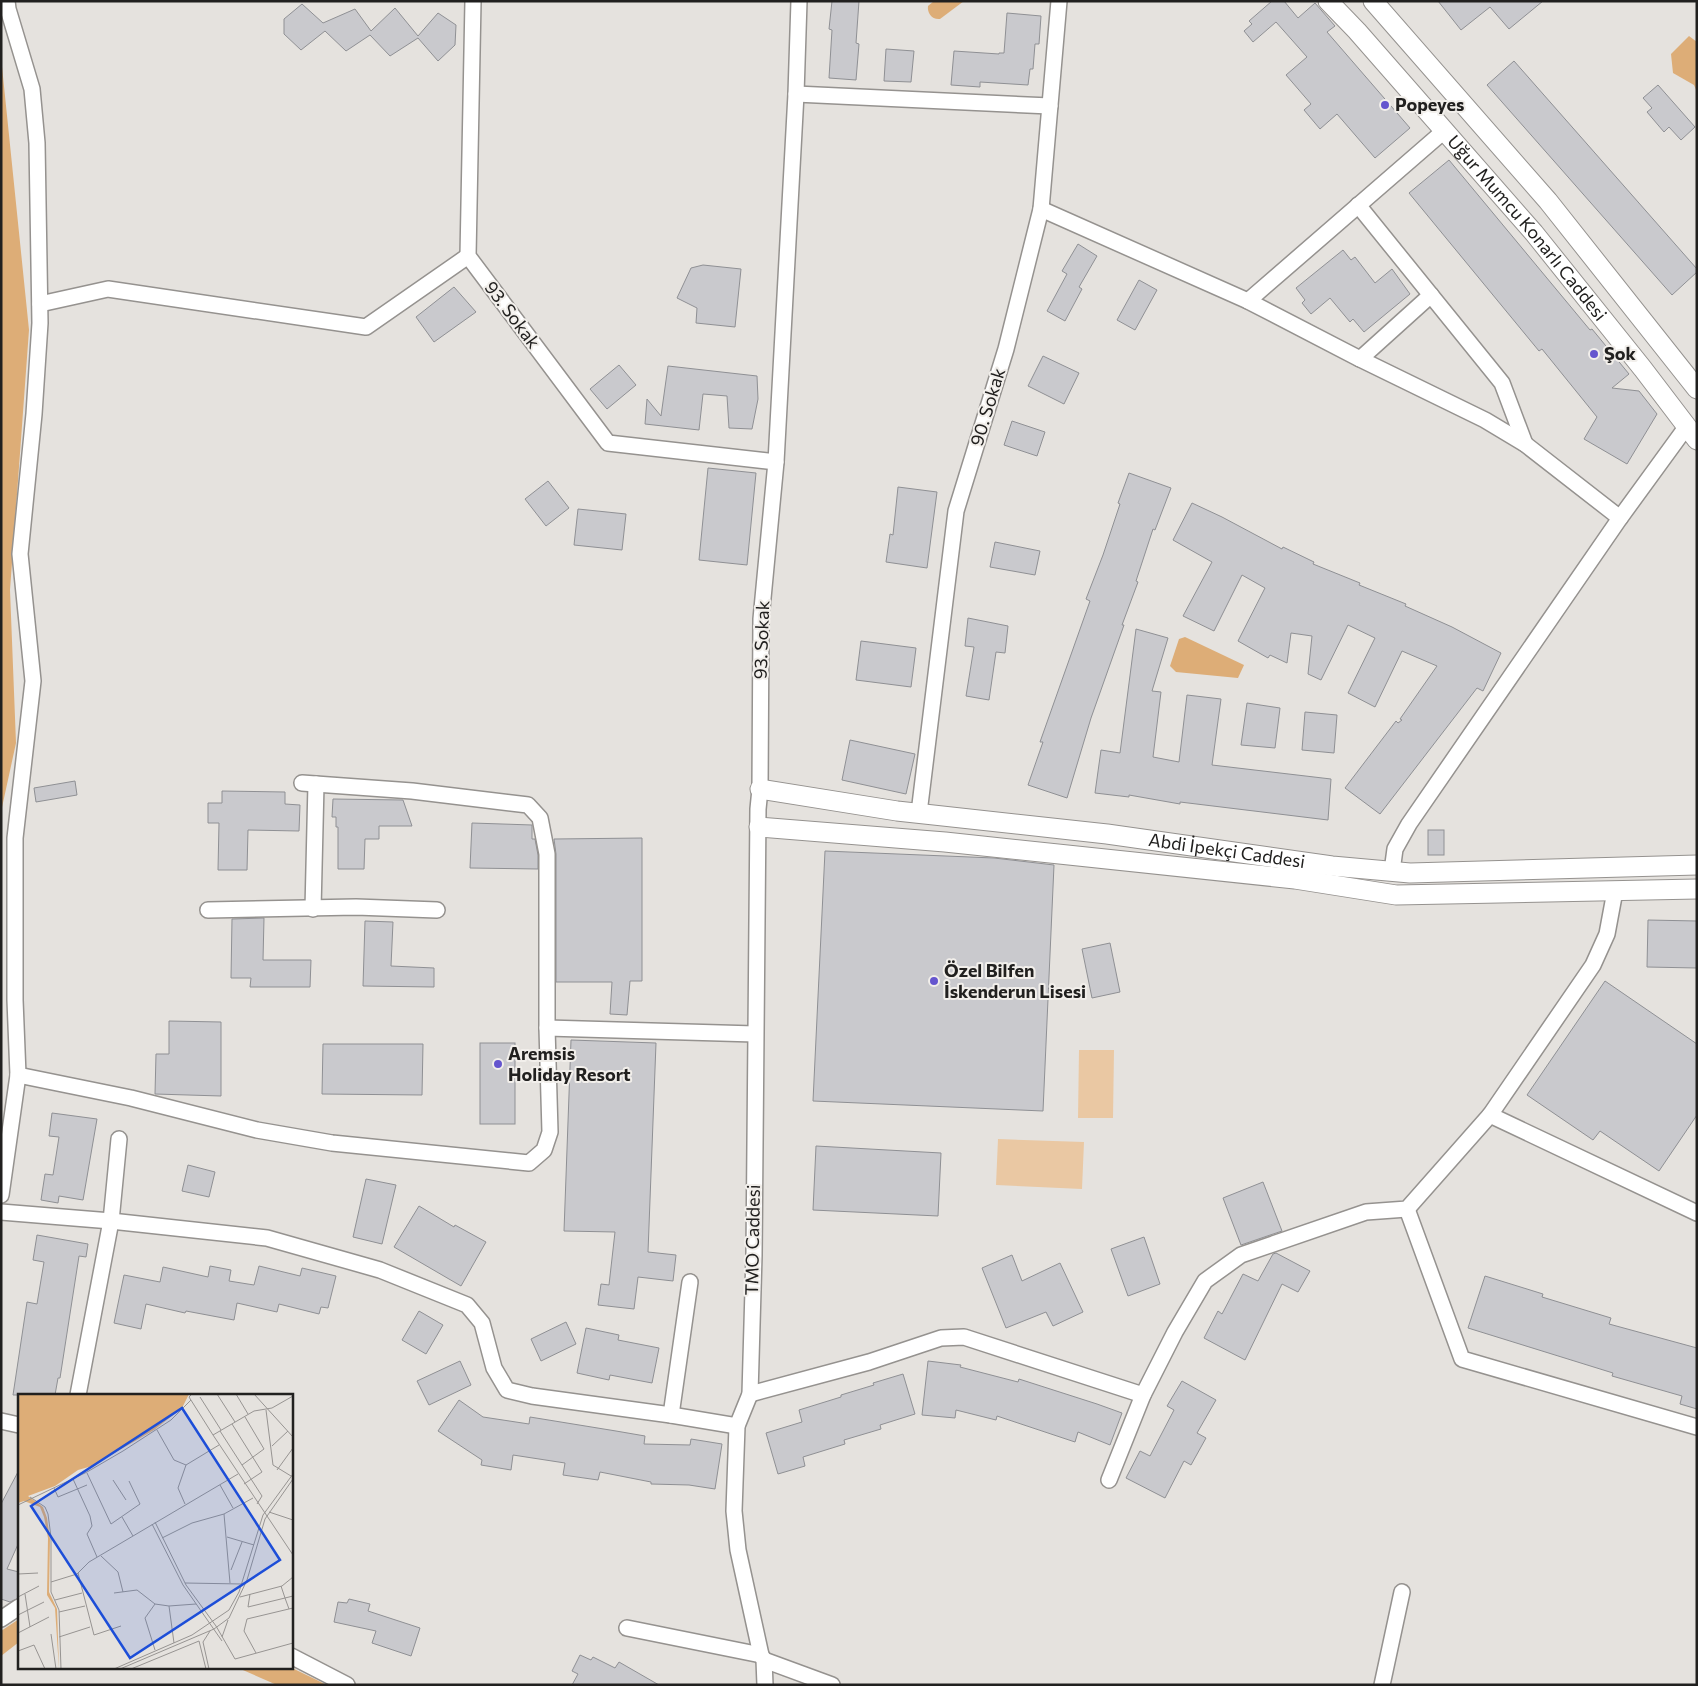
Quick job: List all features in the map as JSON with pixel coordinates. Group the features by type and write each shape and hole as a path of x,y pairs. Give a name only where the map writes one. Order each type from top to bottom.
{"street":[{"path":"1,1195 18,1075 15,1000 15,838 33,681 20,554 34,414 40,304 37,143 32,89 7,1"},
{"path":"40,304 108,289 366,327 468,256 473,1"},
{"name":"93. Sokak","path":"760,789 761,620 776,462 796,94 799,1"},
{"name":"90. Sokak","path":"919,813 956,511 1006,349 1041,209 1059,1"},
{"name":"Uğur Mumcu Konarlı Caddesi","path":"1328,1 1534,233 1692,433"},
{"name":"Uğur Mumcu Konarlı Caddesi","path":"1373,1 1548,201 1697,389"},
{"path":"796,94 1050,106"},
{"path":"1248,301 1444,131"},
{"path":"1358,206 1502,383 1526,444"},
{"path":"1041,209 1248,301 1485,420 1526,444 1620,518"},
{"name":"93. Sokak","path":"468,256 608,443 776,462"},
{"path":"1360,358 1431,295"},
{"path":"1392,871 1394,848 1409,824 1620,518 1692,433"},
{"path":"18,1075 131,1098 266,1132 332,1143 529,1163 544,1150 550,1132 547,1028 547,854 540,818 528,805 412,791 309,784 313,909"},
{"name":"Abdi İpekçi Caddesi","path":"760,789 919,813 1107,834 1332,866 1410,873 1697,865"},
{"name":"TMO Caddesi","path":"760,789 755,1034 754,1255 749,1369 750,1394 737,1426 734,1511 738,1550 762,1657 765,1685"},
{"name":"Abdi İpekçi Caddesi","path":"759,827 955,842 1295,879 1396,895 1697,889"},
{"path":"1109,1480 1143,1395 1174,1332 1205,1280 1241,1254 1366,1212 1406,1208 1490,1115 1593,965 1607,934 1615,891"},
{"path":"208,910 356,907 437,910"},
{"path":"547,1028 755,1034"},
{"path":"1490,1115 1697,1213"},
{"path":"78,1394 111,1221 119,1139"},
{"path":"1406,1208 1462,1359 1697,1427"},
{"path":"1,1212 111,1221 267,1238 380,1270 466,1305 482,1323 494,1368 507,1390 532,1396 737,1426"},
{"path":"671,1415 690,1282"},
{"path":"750,1394 869,1362 941,1338 964,1337 1143,1395"},
{"path":"1,1421 18,1425"},
{"path":"1382,1685 1402,1592"},
{"path":"1,1619 18,1609"},
{"path":"627,1628 762,1657 832,1685"},
{"path":"292,1657 347,1685"}],"shaded area":[{"path":"934,1 964,1 940,19 937,19 932,17 928,11 928,6"},
{"path":"1689,36 1697,42 1697,92 1694,85 1673,73 1671,54"},
{"path":"1,57 29,330 10,590 16,743 1,812"},
{"path":"1185,637 1244,665 1238,678 1176,672 1170,666 1179,639"},
{"path":"1079,1050 1114,1050 1113,1118 1078,1118"},
{"path":"998,1139 1084,1142 1082,1189 996,1185"},
{"path":"18,1620 18,1643 1,1656 1,1631"},
{"path":"238,1668 292,1668 327,1685 277,1685"}],"building":[{"path":"832,1 859,1 856,43 859,44 856,80 829,78 832,30 829,29"},
{"path":"1272,1 1284,1 1298,18 1315,3 1335,26 1327,32 1410,128 1375,158 1337,114 1320,129 1304,110 1311,104 1286,75 1307,57 1276,22 1253,42 1244,31 1252,24 1249,21"},
{"path":"1438,1 1543,1 1509,29 1490,7 1461,30"},
{"path":"302,4 323,23 355,9 371,31 395,8 418,36 438,13 456,25 455,45 438,61 418,38 390,56 370,35 346,51 325,31 301,50 284,34 284,19"},
{"path":"1007,13 1041,16 1039,44 1035,44 1033,69 1030,69 1028,85 980,82 980,87 951,85 954,51 1004,53"},
{"path":"886,49 914,51 911,82 884,81"},
{"path":"1514,61 1697,269 1697,272 1672,295 1487,85"},
{"path":"1658,85 1695,127 1681,140 1669,127 1664,132 1647,112 1652,108 1643,98"},
{"path":"1449,160 1590,330 1592,329 1629,374 1612,388 1639,391 1657,414 1627,464 1584,439 1597,417 1542,349 1539,351 1409,193"},
{"path":"1078,244 1097,256 1079,287 1082,289 1065,321 1047,311 1067,274 1062,271"},
{"path":"1343,250 1351,260 1355,257 1375,283 1392,269 1410,294 1364,332 1353,319 1350,322 1330,298 1311,314 1302,303 1305,300 1296,288"},
{"path":"703,265 741,269 735,327 696,323 697,308 677,298 691,268"},
{"path":"1139,280 1157,290 1135,330 1117,320"},
{"path":"454,287 476,312 434,342 416,317"},
{"path":"1043,356 1079,373 1064,404 1028,386"},
{"path":"619,365 636,385 607,409 590,389"},
{"path":"668,366 757,376 758,399 752,429 729,428 727,396 703,394 699,430 645,424 647,399 661,416"},
{"path":"1012,421 1045,432 1037,456 1004,445"},
{"path":"708,468 756,473 747,565 699,560"},
{"path":"1129,473 1171,488 1155,530 1153,529 1136,581 1138,582 1091,718 1067,798 1028,785 1043,742 1040,742 1090,601 1086,599 1103,555"},
{"path":"548,481 569,508 546,526 525,499"},
{"path":"898,487 937,492 927,568 886,562 890,534 893,535"},
{"path":"1192,503 1282,549 1283,547 1314,562 1313,564 1406,604 1405,606 1452,627 1501,653 1483,691 1477,688 1380,814 1345,788 1396,721 1398,723 1402,720 1400,719 1437,666 1402,651 1375,707 1348,693 1375,638 1348,625 1321,680 1308,674 1312,636 1291,633 1287,663 1270,655 1268,658 1238,641 1265,588 1242,575 1214,631 1183,616 1212,562 1173,540"},
{"path":"578,509 626,514 622,550 574,545"},
{"path":"995,542 1040,551 1035,575 990,567"},
{"path":"968,618 1008,626 1005,653 996,652 989,700 966,696 974,647 965,646"},
{"path":"1136,629 1168,638 1152,691 1161,692 1153,757 1179,762 1187,695 1221,699 1212,765 1331,779 1328,820 1180,802 1180,804 1129,795 1129,797 1095,793 1101,750 1120,753"},
{"path":"861,641 916,648 911,687 856,680"},
{"path":"1247,703 1280,708 1275,748 1241,745"},
{"path":"1305,712 1337,715 1334,753 1302,750"},
{"path":"850,740 915,754 906,794 842,780"},
{"path":"75,781 77,795 36,802 34,788"},
{"path":"222,791 285,792 285,804 300,805 299,831 248,830 247,870 218,870 219,823 208,823 208,803 222,803"},
{"path":"333,799 403,800 412,826 379,826 379,839 365,839 364,869 338,869 338,827 336,827 336,817 332,817"},
{"path":"472,823 532,825 532,839 535,839 538,855 538,869 470,868"},
{"path":"1428,830 1444,830 1444,855 1428,855"},
{"path":"642,838 642,981 630,981 627,1015 610,1014 612,982 556,982 556,854 554,839"},
{"name":"Özel Bilfen İskenderun Lisesi","path":"825,851 994,858 1054,865 1043,1111 813,1101"},
{"path":"264,918 263,960 311,960 310,987 250,987 251,978 231,978 232,919"},
{"path":"1648,920 1697,921 1697,968 1647,967"},
{"path":"365,921 393,922 391,966 434,968 434,987 363,986"},
{"path":"1110,943 1120,992 1092,998 1082,949"},
{"path":"1605,981 1697,1044 1697,1115 1659,1171 1600,1131 1593,1140 1527,1095"},
{"path":"169,1021 221,1022 221,1096 155,1094 156,1054 169,1054"},
{"path":"571,1040 656,1043 648,1252 676,1255 673,1281 638,1277 634,1309 598,1305 601,1284 609,1285 615,1232 564,1231"},
{"path":"480,1043 515,1043 515,1124 480,1124"},
{"path":"323,1044 423,1044 422,1095 322,1094"},
{"path":"52,1113 97,1119 83,1200 59,1196 58,1203 41,1200 45,1174 53,1175 59,1137 49,1136"},
{"path":"816,1146 941,1153 938,1216 813,1210"},
{"path":"188,1165 215,1172 209,1197 182,1191"},
{"path":"366,1179 396,1185 382,1244 353,1237"},
{"path":"1263,1182 1282,1231 1241,1245 1223,1198"},
{"path":"419,1206 454,1227 455,1225 486,1242 461,1286 394,1247"},
{"path":"37,1235 88,1244 86,1257 79,1256 60,1378 58,1378 55,1394 13,1395 27,1302 37,1304 44,1262 33,1260"},
{"path":"1144,1237 1160,1284 1128,1296 1111,1249"},
{"path":"1276,1253 1310,1271 1298,1292 1282,1284 1245,1360 1204,1338 1218,1311 1222,1314 1243,1274 1258,1281 1273,1254"},
{"path":"1012,1255 1022,1281 1060,1263 1083,1312 1053,1326 1046,1312 1006,1328 982,1268"},
{"path":"210,1266 231,1270 229,1281 254,1285 259,1266 300,1276 302,1268 336,1276 328,1308 321,1307 319,1314 279,1304 277,1312 237,1303 234,1320 186,1311 185,1313 146,1304 141,1329 114,1323 124,1275 160,1282 163,1267 208,1277"},
{"path":"1485,1276 1543,1294 1542,1297 1611,1318 1609,1324 1697,1348 1697,1409 1680,1404 1682,1396 1612,1376 1613,1373 1468,1328"},
{"path":"419,1311 443,1325 426,1354 402,1340"},
{"path":"566,1322 576,1344 541,1361 531,1339"},
{"path":"586,1328 619,1335 618,1340 659,1348 652,1383 610,1375 609,1380 577,1373"},
{"path":"460,1361 471,1385 429,1405 417,1381"},
{"path":"928,1361 961,1365 960,1367 1018,1382 1019,1379 1122,1413 1110,1445 1078,1432 1075,1442 997,1416 996,1420 956,1410 955,1418 922,1415"},
{"path":"903,1374 915,1414 880,1425 881,1429 844,1440 845,1444 803,1457 805,1466 778,1474 766,1433 802,1422 799,1410"},
{"path":"1182,1381 1216,1400 1197,1433 1206,1438 1191,1465 1184,1461 1165,1498 1126,1478 1140,1451 1150,1456 1174,1410 1167,1406"},
{"path":"459,1400 483,1417 529,1424 530,1417 616,1431 645,1436 644,1444 690,1445 691,1439 722,1444 715,1489 689,1485 651,1484 651,1482 600,1472 598,1480 563,1475 565,1463 513,1455 511,1470 481,1465 482,1460 438,1431"},
{"path":"18,1472 18,1544 7,1569 18,1572 18,1598 10,1602 1,1599 1,1504"},
{"path":"349,1599 370,1604 368,1611 420,1628 411,1656 372,1643 376,1631 334,1622 338,1602 347,1603"},
{"path":"580,1655 591,1660 593,1657 615,1668 619,1662 659,1685 572,1685 578,1674 572,1671"}],"place":[{"name":"Popeyes","path":"1385,105"},
{"name":"Şok","path":"1594,354"},
{"name":"Özel Bilfen İskenderun Lisesi","path":"934,981"},
{"name":"Aremsis Holiday Resort","path":"498,1064"}]}
